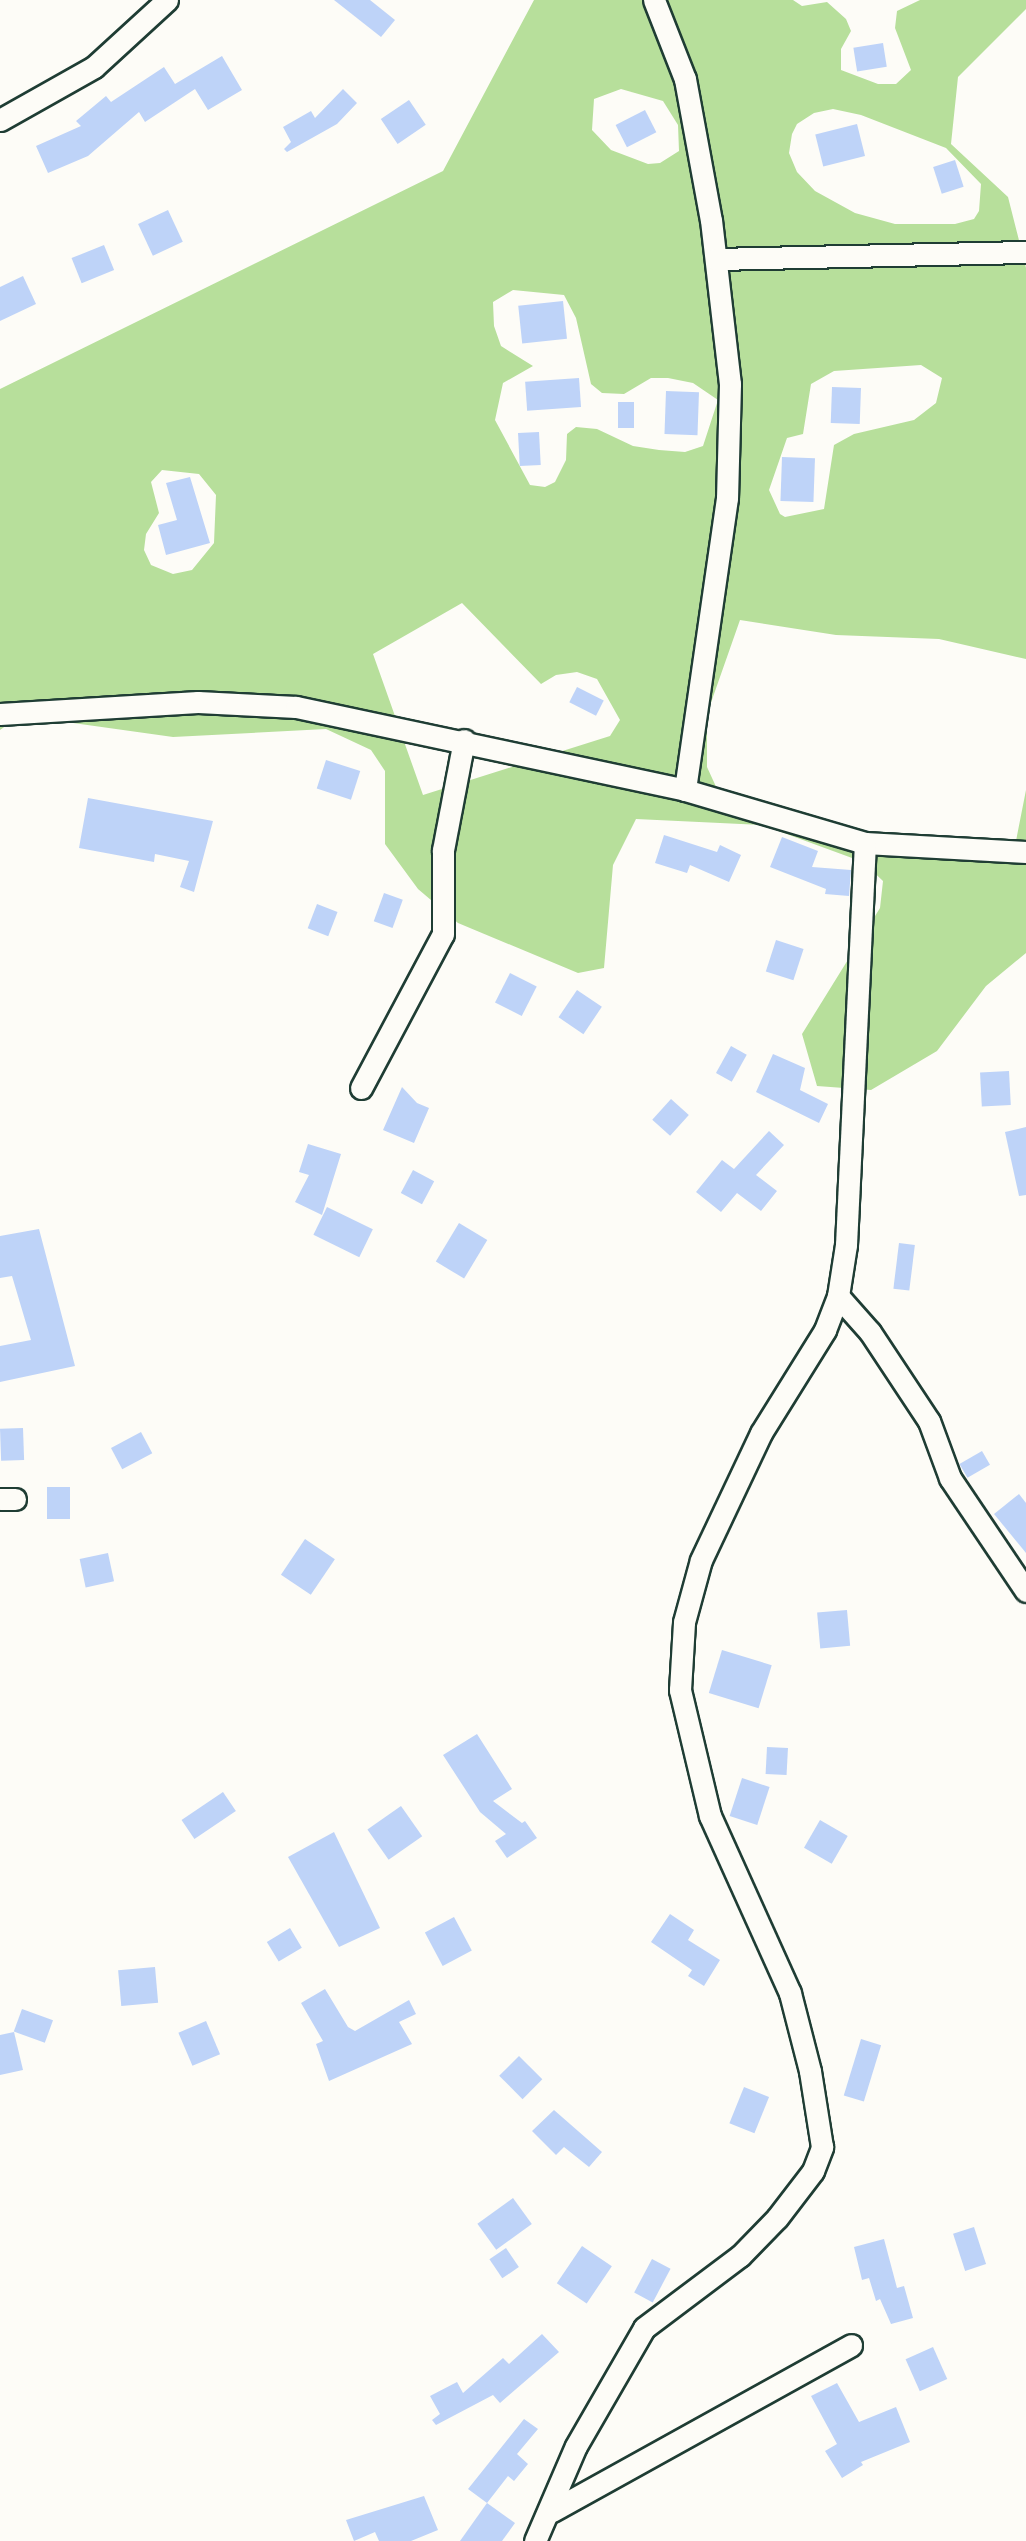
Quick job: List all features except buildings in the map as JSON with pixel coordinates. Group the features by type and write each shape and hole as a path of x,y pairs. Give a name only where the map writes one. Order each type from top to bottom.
{"street":[{"path":"0,120 94,67 167,0"},
{"path":"654,0 685,79 716,259 730,384 727,498 685,790"},
{"path":"716,259 1026,252"},
{"path":"0,715 244,702 296,707 464,740 685,790 865,843 1026,852"},
{"path":"361,1088 443,934 443,850 464,740"},
{"path":"535,2541 552,2511 576,2446 644,2329 740,2256 777,2218 813,2171 822,2147 813,2084 790,1993 710,1816 680,1690 684,1622 701,1559 761,1433 825,1330 838,1296 847,1231 865,843"},
{"path":"838,1296 870,1332 929,1421 950,1478 1026,1591"},
{"path":"552,2511 851,2345"}],"green space":[{"path":"534,0 793,0 802,6 827,2 846,19 851,31 841,49 841,70 878,84 896,84 911,70 895,28 897,11 920,0 1026,0 1026,9 958,77 951,144 1008,197 1026,268 1026,659 939,639 836,635 740,620 707,714 707,767 718,791 894,845 1014,851 1026,790 1026,953 986,986 937,1051 871,1090 817,1086 802,1034 880,908 883,881 863,862 762,825 636,819 613,865 604,968 578,973 458,923 418,889 385,844 385,771 371,750 326,729 173,737 66,722 7,725 0,730 0,389 443,171","holes":["621,89 663,101 678,125 679,151 660,163 648,164 611,150 592,130 594,99","833,109 861,115 946,148 981,184 979,211 974,219 955,224 895,224 855,213 815,191 797,172 789,153 792,134 797,124 814,113","513,290 564,295 576,318 591,384 602,393 624,394 651,378 668,378 693,383 718,400 703,446 685,452 659,450 633,446 597,429 576,427 567,434 566,460 555,482 545,487 530,485 495,420 503,383 533,366 501,346 494,326 493,302","921,365 942,378 936,403 914,420 854,434 834,445 824,509 785,517 780,514 769,490 787,438 803,434 811,384 834,371","162,470 199,474 216,495 214,543 192,570 173,574 151,565 144,550 146,534 159,513 151,482","462,603 541,684 556,675 577,672 597,679 620,720 610,736 423,795 373,654"]}]}
